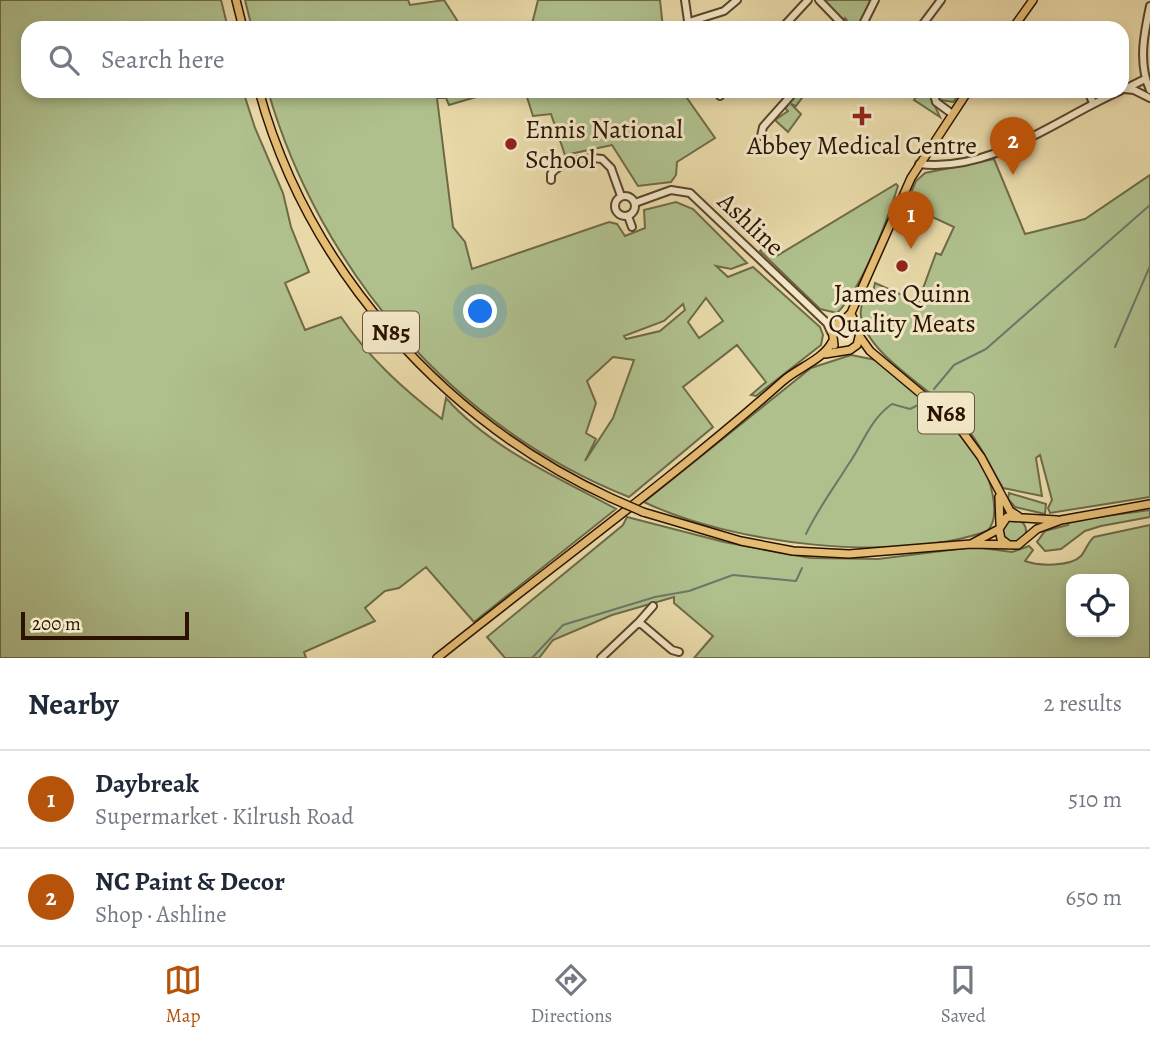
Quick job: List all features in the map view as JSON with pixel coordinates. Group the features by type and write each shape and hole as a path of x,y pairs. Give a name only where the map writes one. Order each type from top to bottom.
{"main road":[{"path":"236,0 241,21"},
{"path":"1018,21 1033,0"},
{"name":"N85","path":"261,98 283,161 314,223 358,292 407,351 459,402 500,434 575,481 611,498 643,512 741,541 793,551 876,553 971,544 1022,544 1037,529 1061,520 1150,504"},
{"path":"832,342 831,332 835,323 851,313 919,164 963,98"},
{"path":"835,323 855,324 851,313"},
{"name":"N68","path":"855,324 870,351 956,423 981,457 1010,511 1020,517"},
{"path":"847,350 860,337"},
{"path":"832,342 847,350"},
{"path":"437,658 649,492 792,373 816,358 832,342"},
{"path":"816,358 847,350 870,351"},
{"name":"N68","path":"999,493 1000,527"},
{"name":"N85","path":"971,544 1000,527 1007,517 1061,520"},
{"path":"1020,517 1029,526 1029,536"},
{"path":"1000,527 1002,539 1010,545"}],"street":[{"path":"685,0 688,21"},
{"path":"699,21 724,11 737,0"},
{"path":"788,21 808,0"},
{"path":"819,0 839,21"},
{"path":"864,21 875,0"},
{"path":"925,21 941,0"},
{"path":"1150,6 1144,36 1145,79 1150,90"},
{"path":"1129,87 1145,79"},
{"path":"1129,90 1150,99"},
{"path":"761,136 763,127 789,98"},
{"path":"935,98 936,102 951,113"},
{"path":"1091,98 1093,103"},
{"path":"919,164 940,167 1007,150 1104,98"},
{"path":"551,180 551,174 557,167 591,158 602,159 611,168 621,196"},
{"name":"Ashline","path":"635,202 671,190 690,193 835,323"},
{"path":"621,196 630,197 635,202 634,211 628,216 620,215 615,209 616,201 621,196"},
{"path":"604,213 615,209"},
{"path":"628,216 632,226"},
{"path":"601,658 653,606"},
{"path":"639,622 679,652"}],"green space":[{"path":"0,0 221,0 226,21 21,21 21,98 245,98 283,193 291,227 309,272 285,283 305,330 341,317 387,372 442,419 446,398 464,416 504,447 616,509 474,622 426,567 399,588 385,591 365,608 375,621 304,652 306,658 0,658"},
{"path":"245,0 408,0 410,5 444,0 458,21 250,21"},
{"path":"538,0 660,0 662,21 533,21"},
{"path":"823,0 871,2 862,21 847,21 845,18 843,21"},
{"path":"270,98 437,98 453,227 465,242 472,269 609,222 617,224 625,236 645,228 644,210 676,202 693,209 747,263 731,269 716,266 728,277 753,267 820,327 823,335 821,345 756,396 751,395 766,382 737,345 683,387 713,427 629,497 565,467 506,430 452,385 402,335 359,280 322,220 291,157","holes":["706,298 723,321 699,338 688,322","683,304 685,310 660,331 626,339 624,336 664,321","613,357 634,360 613,418 585,461 596,439 586,433 596,403 587,381"]},
{"path":"446,98 472,98 449,105"},
{"path":"527,98 687,98 715,138 677,162 676,175 671,182 638,186 612,145 565,155 551,114 533,116"},
{"path":"793,98 802,98 796,106 791,104 801,114 788,132 775,120 788,111 785,108"},
{"path":"931,98 940,117 914,100"},
{"path":"940,98 957,98 953,102"},
{"path":"994,159 1025,234 1085,219 1150,175 1150,497 1050,513 1048,508 1052,500 1040,455 1036,458 1042,496 1003,488 967,428 949,409 888,359 866,331 861,313 867,291 873,292 875,283 918,302 936,253 941,255 954,227 913,208 914,205 907,202 916,181 925,173"},
{"path":"896,184 898,186 881,235 865,271 847,302 837,313 820,309 760,251 763,248 775,257"},
{"path":"851,355 876,360 946,419 948,428 966,438 982,463 993,494 993,522 987,531 950,541 907,546 814,545 722,529 680,517 644,502 811,368"},
{"path":"1009,493 1046,504 1045,514 1015,507 1008,499"},
{"path":"1150,510 1150,517 1085,531 1061,549 1045,551 1037,542 1045,531 1068,525 1069,521"},
{"path":"627,517 724,542 810,558 878,559 974,547 1012,552 1029,546 1033,550 1025,561 1046,565 1076,560 1094,537 1150,525 1150,658 694,658 713,636 674,603 674,597 612,615 553,640 539,658 505,658 487,637 623,525"},
{"path":"1014,519 1025,526 1026,531 1019,542 1014,543 1003,536 1002,531 1009,520"}],"waterway":[{"path":"934,389 954,365 986,349 1150,205"},
{"path":"1115,347 1150,266"},
{"path":"806,534 872,424 884,410 892,404 910,409 922,403"},
{"path":"532,658 563,625 655,597 689,591 733,575 796,581 802,568"}],"place":[{"name":"Abbey Medical Centre","path":"862,116"},
{"name":"Ennis National School","path":"511,144"},
{"name":"NC Paint & Decor","path":"1013,175"},
{"name":"Daybreak","path":"911,249"},
{"name":"James Quinn Quality Meats","path":"902,266"}]}
